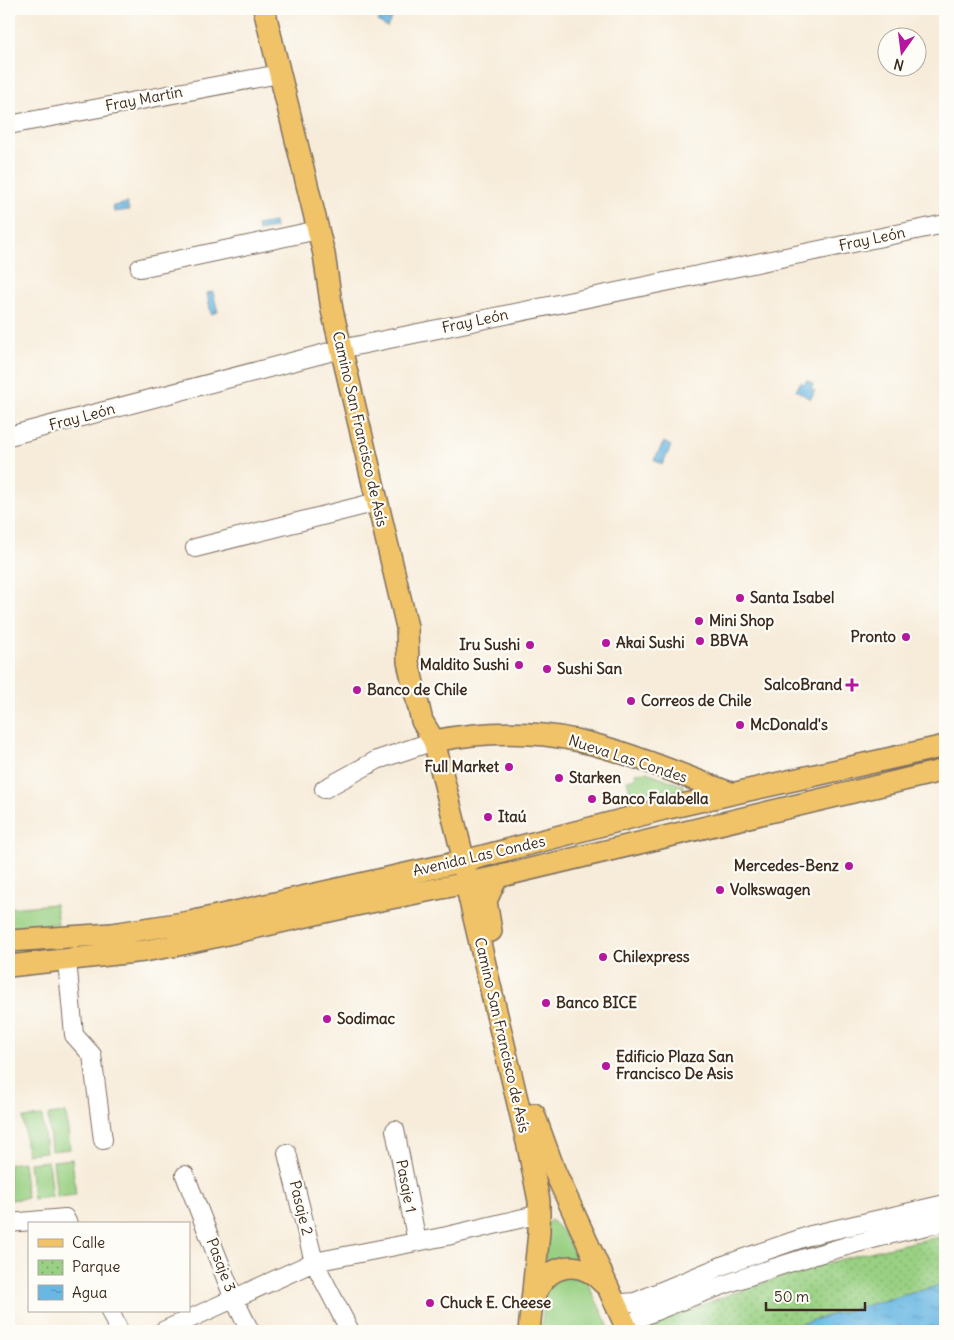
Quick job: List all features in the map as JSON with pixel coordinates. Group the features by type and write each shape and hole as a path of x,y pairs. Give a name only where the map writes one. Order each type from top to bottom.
{"main road":[{"name":"Camino San Francisco de Asís","path":"264,9 318,230 341,349 407,627 419,649 435,714 434,741 464,861 466,884 528,1146 540,1214 534,1297 529,1331"},
{"name":"Nueva Las Condes","path":"434,741 504,733 568,739 624,754 731,793"},
{"name":"Avenida Las Condes","path":"9,941 105,935 161,927 464,861 731,793 945,746"},
{"path":"827,798 843,783 847,768"},
{"name":"Avenida Las Condes","path":"9,966 144,951 356,905 466,884 945,770"},
{"name":"Camino San Francisco de Asís","path":"497,877 488,893 486,909 531,1103 542,1141 620,1317"},
{"path":"540,1214 564,1216 579,1227"},
{"path":"534,1297 544,1279 552,1272 567,1267 582,1268 592,1272 620,1317"}],"street":[{"name":"Fray Martín","path":"9,124 280,74"},
{"name":"Fray León","path":"9,436 341,349 945,224"},
{"path":"140,268 318,230"},
{"path":"195,548 377,502"},
{"name":"Nueva Las Condes","path":"324,789 377,760 434,741"},
{"path":"67,960 74,1035 92,1055 104,1140"},
{"name":"Pasaje 1","path":"395,1130 417,1242"},
{"name":"Pasaje 2","path":"287,1153 314,1262 350,1331"},
{"name":"Pasaje 3","path":"185,1176 234,1299 250,1331"},
{"path":"945,1204 811,1235 724,1265 635,1302 623,1304 620,1317 635,1321 641,1317 751,1276 852,1244 945,1222"},
{"path":"163,1331 314,1262 417,1242 540,1214"},
{"path":"38,1222 66,1221"},
{"path":"9,1223 28,1222"},
{"path":"110,1312 120,1331"}],"green space":[{"path":"647,772 684,786 683,792 642,803 640,795 631,796 627,780 636,778 635,773"},
{"path":"55,904 58,924 9,929 9,908"},
{"path":"66,1113 70,1149 51,1151 48,1115"},
{"path":"42,1116 46,1152 27,1154 23,1118"},
{"path":"72,1159 76,1195 57,1197 53,1161"},
{"path":"48,1161 52,1197 33,1199 29,1163"},
{"path":"23,1162 27,1198 9,1200 9,1164"},
{"path":"551,1220 565,1234 576,1258 545,1268 547,1223"},
{"path":"945,1236 945,1284 813,1320 782,1331 641,1331 680,1313 791,1274 866,1253"},
{"path":"561,1275 586,1280 608,1325 609,1331 541,1331 545,1292"}],"water":[{"path":"385,9 397,9 387,27 378,21"},
{"path":"127,203 129,210 114,212 113,206"},
{"path":"274,222 275,228 258,231 257,225"},
{"path":"213,292 218,312 211,314 207,293"},
{"path":"807,380 813,384 811,389 815,391 810,399 796,390 801,382 804,384"},
{"path":"664,442 671,446 662,465 654,460"},
{"path":"945,1284 945,1331 782,1331 813,1320"}],"place":[{"name":"Santa Isabel","path":"740,598"},
{"name":"Mini Shop","path":"699,621"},
{"name":"Pronto","path":"906,637"},
{"name":"BBVA","path":"700,641"},
{"name":"Akai Sushi","path":"606,643"},
{"name":"Iru Sushi","path":"530,645"},
{"name":"Maldito Sushi","path":"519,665"},
{"name":"Sushi San","path":"547,669"},
{"name":"SalcoBrand","path":"852,685"},
{"name":"Banco de Chile","path":"357,690"},
{"name":"Correos de Chile","path":"631,701"},
{"name":"McDonald's","path":"740,725"},
{"name":"Full Market","path":"509,767"},
{"name":"Starken","path":"559,778"},
{"name":"Banco Falabella","path":"592,799"},
{"name":"Itaú","path":"488,817"},
{"name":"Mercedes-Benz","path":"849,866"},
{"name":"Volkswagen","path":"720,890"},
{"name":"Chilexpress","path":"603,957"},
{"name":"Banco BICE","path":"546,1003"},
{"name":"Sodimac","path":"327,1019"},
{"name":"Edificio Plaza San Francisco De Asis","path":"606,1066"},
{"name":"Chuck E. Cheese","path":"430,1303"}]}
